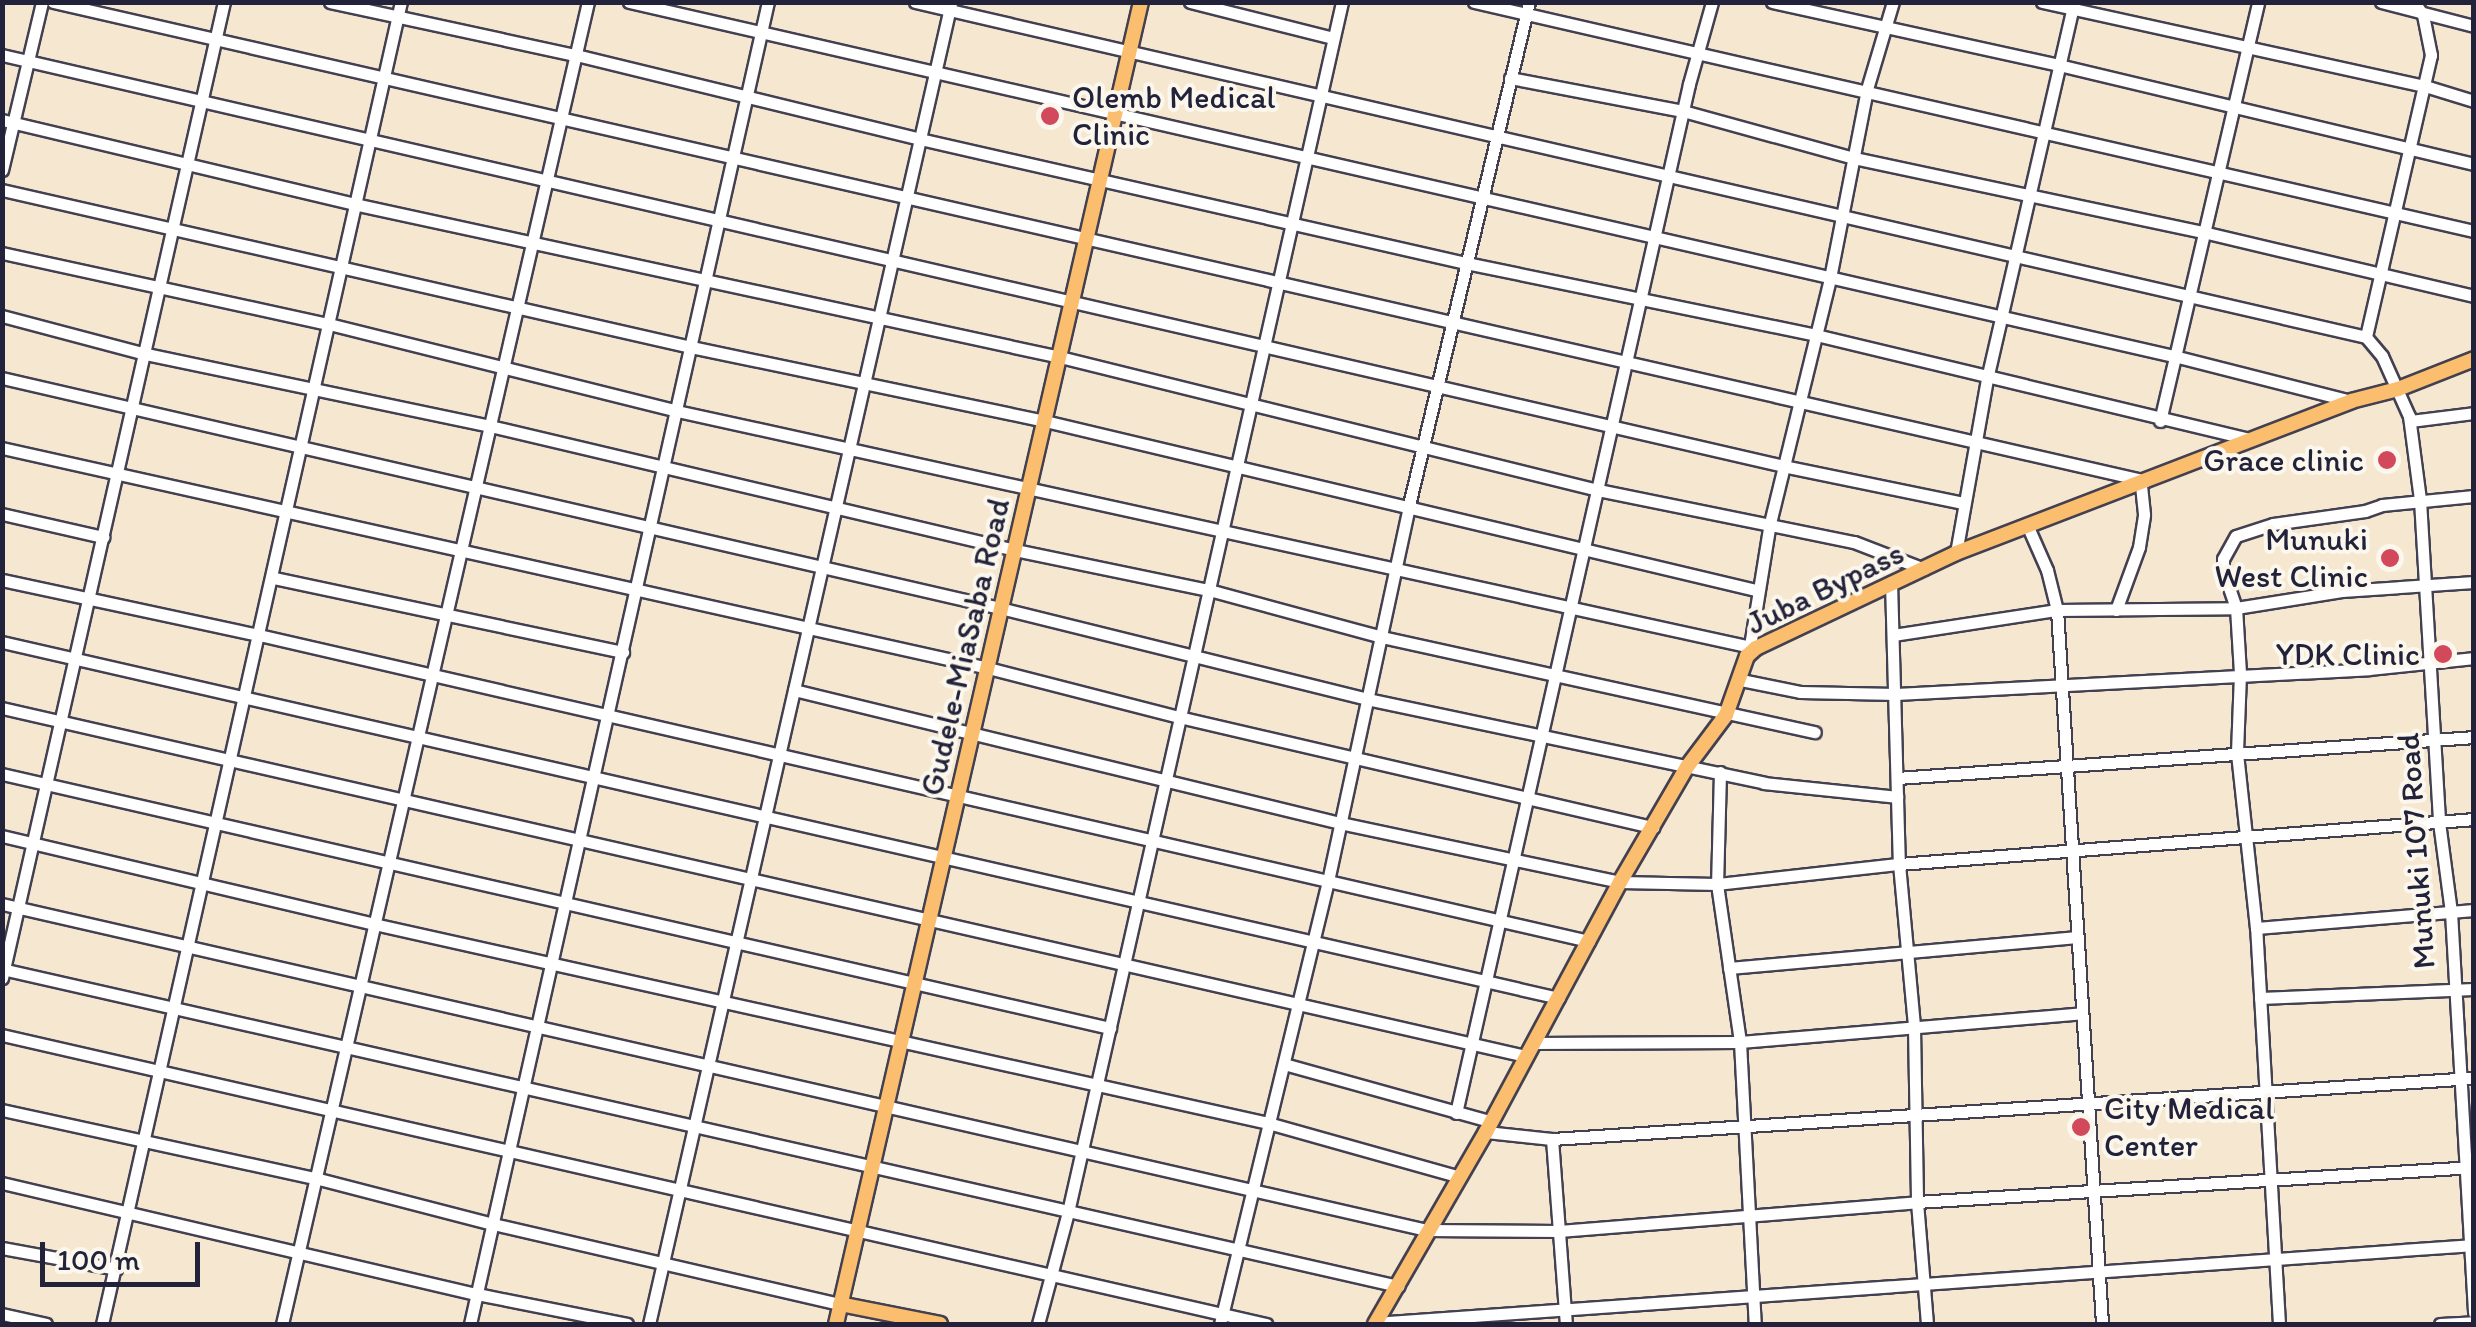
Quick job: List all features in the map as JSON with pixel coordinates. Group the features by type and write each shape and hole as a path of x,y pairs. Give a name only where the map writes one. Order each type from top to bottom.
{"main road":[{"name":"Gudele-MiaSaba Road","path":"840,1304 1004,609 1141,2"},
{"name":"Juba Bypass","path":"1384,1324 1388,1303 1426,1230 1488,1126 1620,882 1687,767 1726,715 1749,652 1956,554 2351,401 2398,389 2474,359"},
{"path":"836,1324 840,1304 940,1324"}],"street":[{"path":"2,170 8,121 42,2"},
{"path":"53,2 2146,483 2139,547 2116,610"},
{"path":"224,2 3,972 1398,1286"},
{"path":"330,2 400,9 920,139 1466,264 1816,334 1987,379 2249,440"},
{"path":"282,1324 588,2"},
{"path":"629,2 2174,356 2351,401"},
{"path":"470,1324 768,2"},
{"path":"915,2 951,6 1320,99 2188,292 2366,337 2431,54 2423,15 2414,2"},
{"path":"1190,2 1333,38"},
{"path":"1038,1324 1082,1152 1342,2"},
{"path":"1474,2 1528,9 1700,53 2474,230"},
{"path":"1456,1112 1683,112 1712,2"},
{"path":"1772,2 2063,66 2410,152 2474,164"},
{"path":"2,253 329,324 676,411 1222,529 1749,652 1756,590 1770,523 1830,278 1868,89 1893,2"},
{"path":"2042,2 2424,86 2474,101"},
{"path":"2160,420 2258,2"},
{"path":"2381,2 2474,26"},
{"path":"650,1324 951,6"},
{"path":"1956,554 1987,379 2063,66 2073,6"},
{"path":"102,1324 146,1144 201,880 274,578 400,9"},
{"path":"1221,1320 1328,882 1409,505 1528,9"},
{"path":"2,55 1784,466 1963,503"},
{"path":"1510,78 1683,112 1854,158 2203,232 2474,296"},
{"path":"8,121 354,204 1060,357 1598,490 1854,542 1924,568"},
{"path":"2,190 691,347 1045,421 1756,590"},
{"path":"2,316 146,354 490,426 1015,550 1209,590 1382,637 1815,732"},
{"name":"Munuki 107 Road","path":"2366,337 2382,356 2410,421 2420,500 2439,822 2451,912 2452,990 2468,1167 2474,1312"},
{"path":"2,378 300,450 1004,609 1193,659 1367,699 1764,783 1898,797"},
{"path":"2410,421 2474,413"},
{"path":"2,448 988,668 1179,718 1526,794 1653,827"},
{"path":"2279,1324 2256,928 2237,752 2240,672 2236,608 2223,571 2224,559 2236,536 2273,524 2420,500 2474,496"},
{"path":"2,514 103,537"},
{"path":"2028,527 2048,570 2058,610 2070,762 2075,937 2092,1106 2102,1324"},
{"path":"274,578 623,652"},
{"path":"2,580 86,602 260,635 1589,942"},
{"path":"1891,582 1899,864 1914,1027 1918,1202 1927,1324"},
{"path":"1893,635 2058,610 2236,608 2342,591 2474,582"},
{"path":"2,642 1559,998"},
{"path":"1740,680 1800,692 1896,694 2474,658"},
{"path":"794,690 1340,823 1620,882 1717,884 1899,864 2474,820"},
{"path":"2,708 1470,1044 1528,1050 1740,1042 2082,1013"},
{"path":"1897,778 2070,762 2474,737"},
{"path":"1720,772 1717,884 1740,1042 1755,1324"},
{"path":"2,774 1110,1028"},
{"path":"2,836 374,924 1268,1124 1457,1176"},
{"path":"2,904 1426,1230 1559,1231 1918,1202 2468,1167"},
{"path":"2256,928 2474,910"},
{"path":"1729,968 2075,937"},
{"path":"2260,998 2474,989"},
{"path":"2,1034 680,1189 1221,1320 1266,1324"},
{"path":"1284,1064 1456,1112 1488,1126 1552,1139 2474,1078"},
{"path":"2,1110 315,1178 493,1224 840,1304"},
{"path":"1552,1139 1566,1324"},
{"path":"2,1182 130,1209 477,1294 626,1324"},
{"path":"1384,1324 2471,1245"},
{"path":"2,1248 116,1269"},
{"path":"2,1314 46,1324"},
{"path":"2440,1324 2474,1322"}],"place":[{"name":"Olemb Medical Clinic","path":"1050,116"},
{"name":"Grace clinic","path":"2387,460"},
{"name":"Munuki West Clinic","path":"2390,558"},
{"name":"YDK Clinic","path":"2443,654"},
{"name":"City Medical Center","path":"2081,1127"}]}
